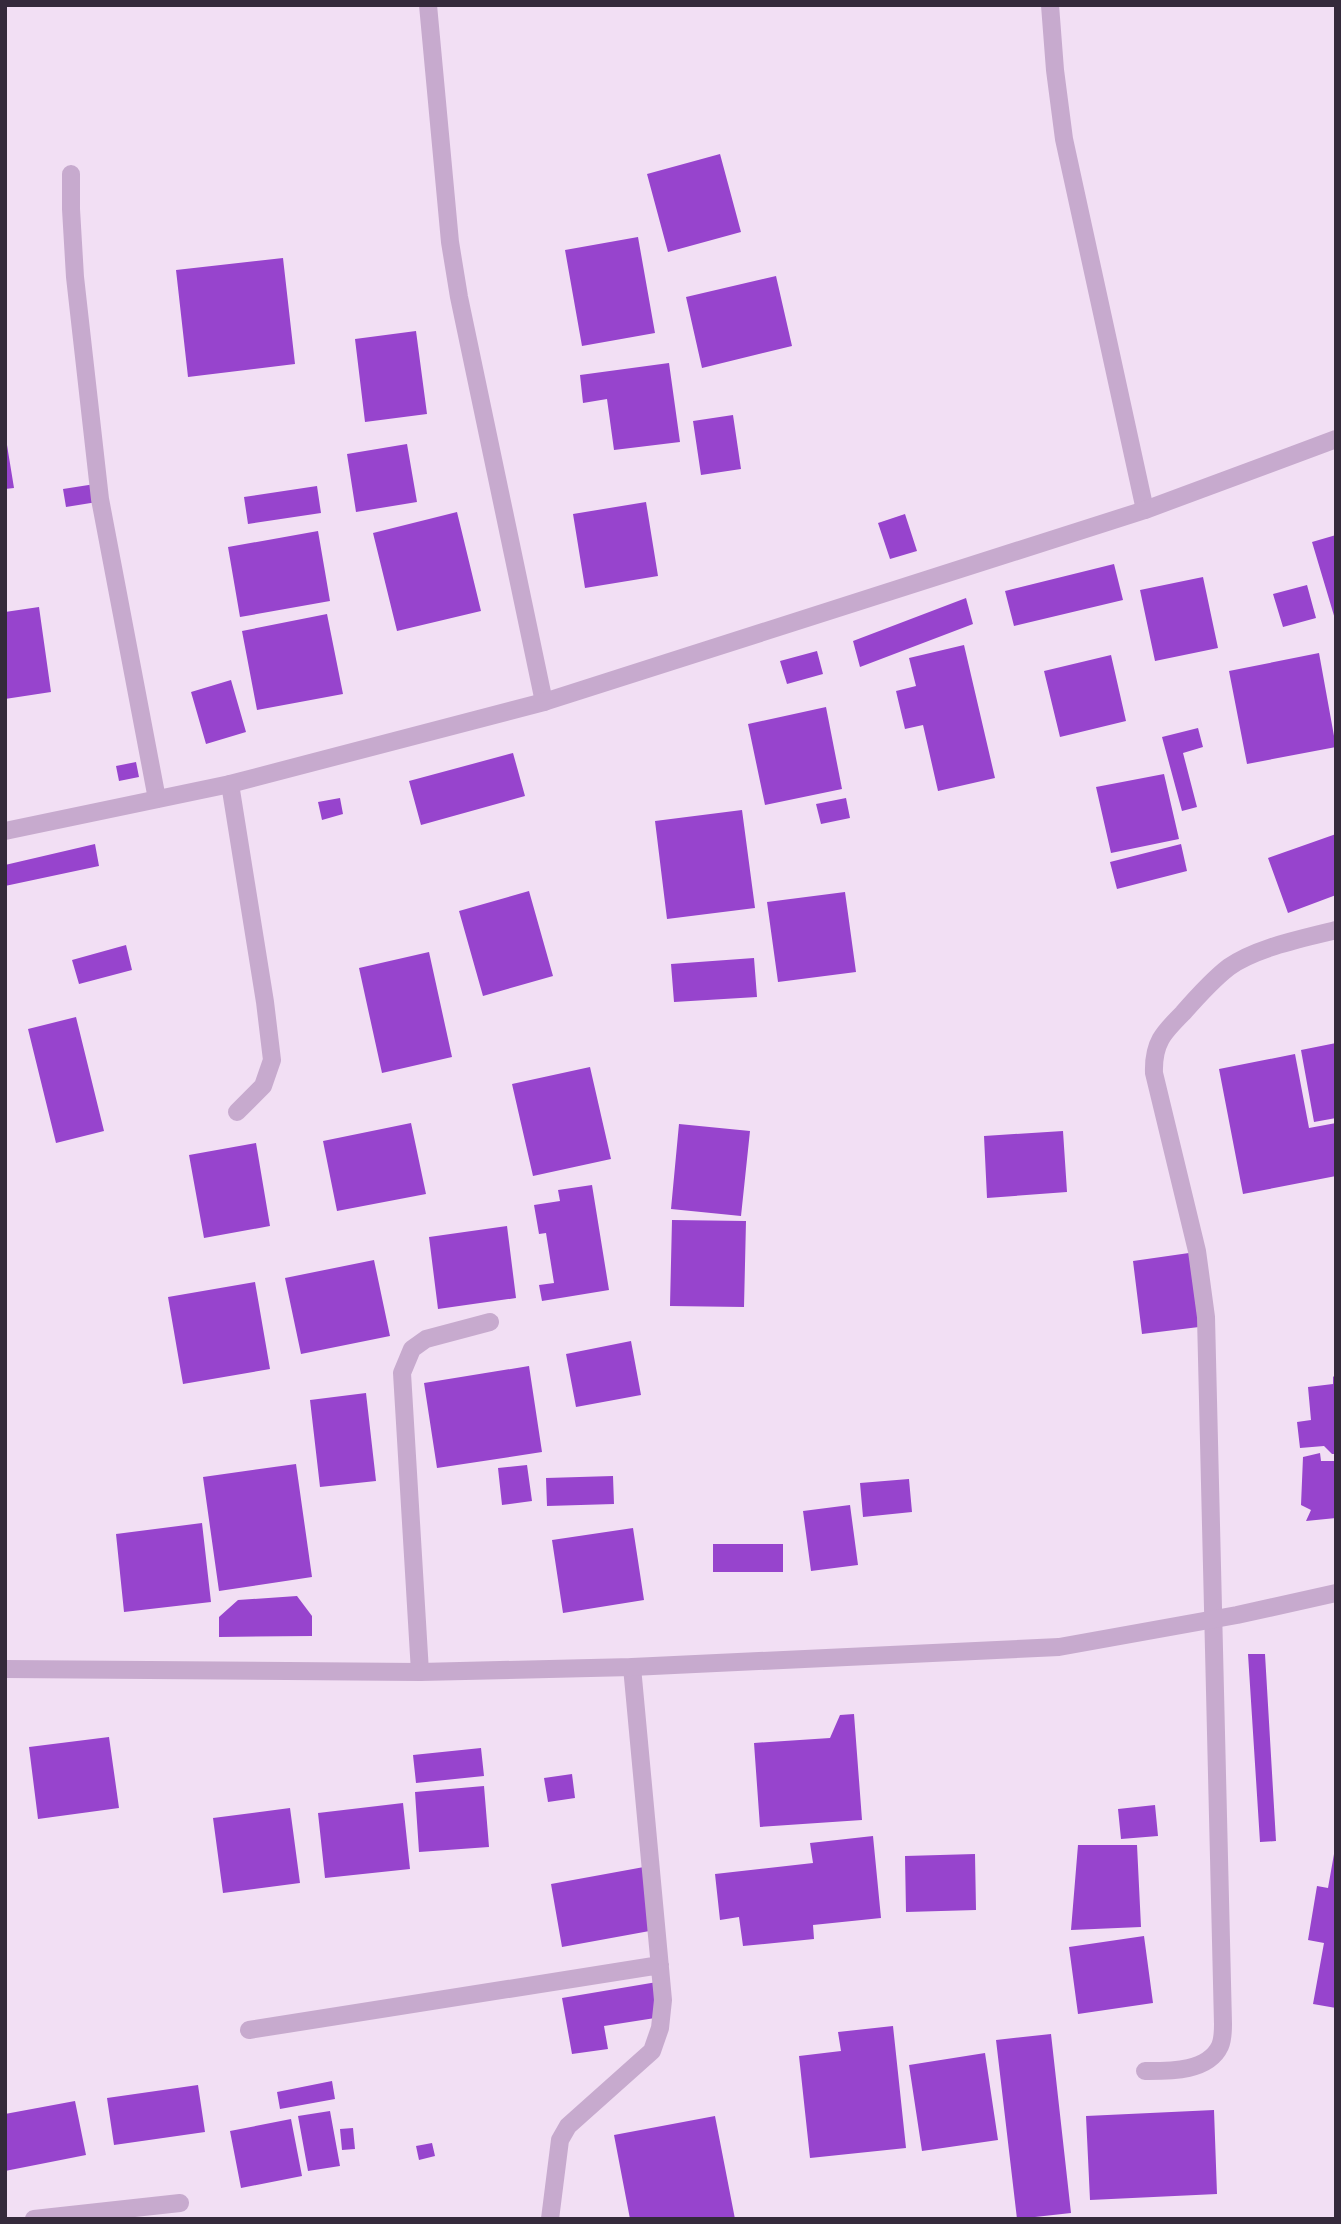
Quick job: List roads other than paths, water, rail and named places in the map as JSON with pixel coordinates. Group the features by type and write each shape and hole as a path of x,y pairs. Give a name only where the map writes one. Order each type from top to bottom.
{"street":[{"path":"428,5 450,242 459,297 544,702"},
{"path":"1050,5 1064,139 1145,510"},
{"path":"71,174 75,277 100,499 157,799"},
{"path":"5,831 230,784 544,702 1145,510 1336,439"},
{"path":"230,784 272,1059 263,1086 237,1112"},
{"path":"1145,2071 1170,2071 1192,2067 1212,2056 1222,2040 1223,2024 1206,1317 1197,1251 1154,1073 1154,1060 1159,1038 1230,967 1275,946 1336,930"},
{"path":"420,1672 402,1373 412,1349 426,1339 490,1322"},
{"path":"5,1669 420,1672 632,1667 1059,1647 1214,1619 1336,1593"},
{"path":"550,2219 559,2147 568,2126 652,2051 660,2028 663,2000 632,1667"},
{"path":"249,2029 660,1965"},
{"path":"34,2219 180,2203"}]}
